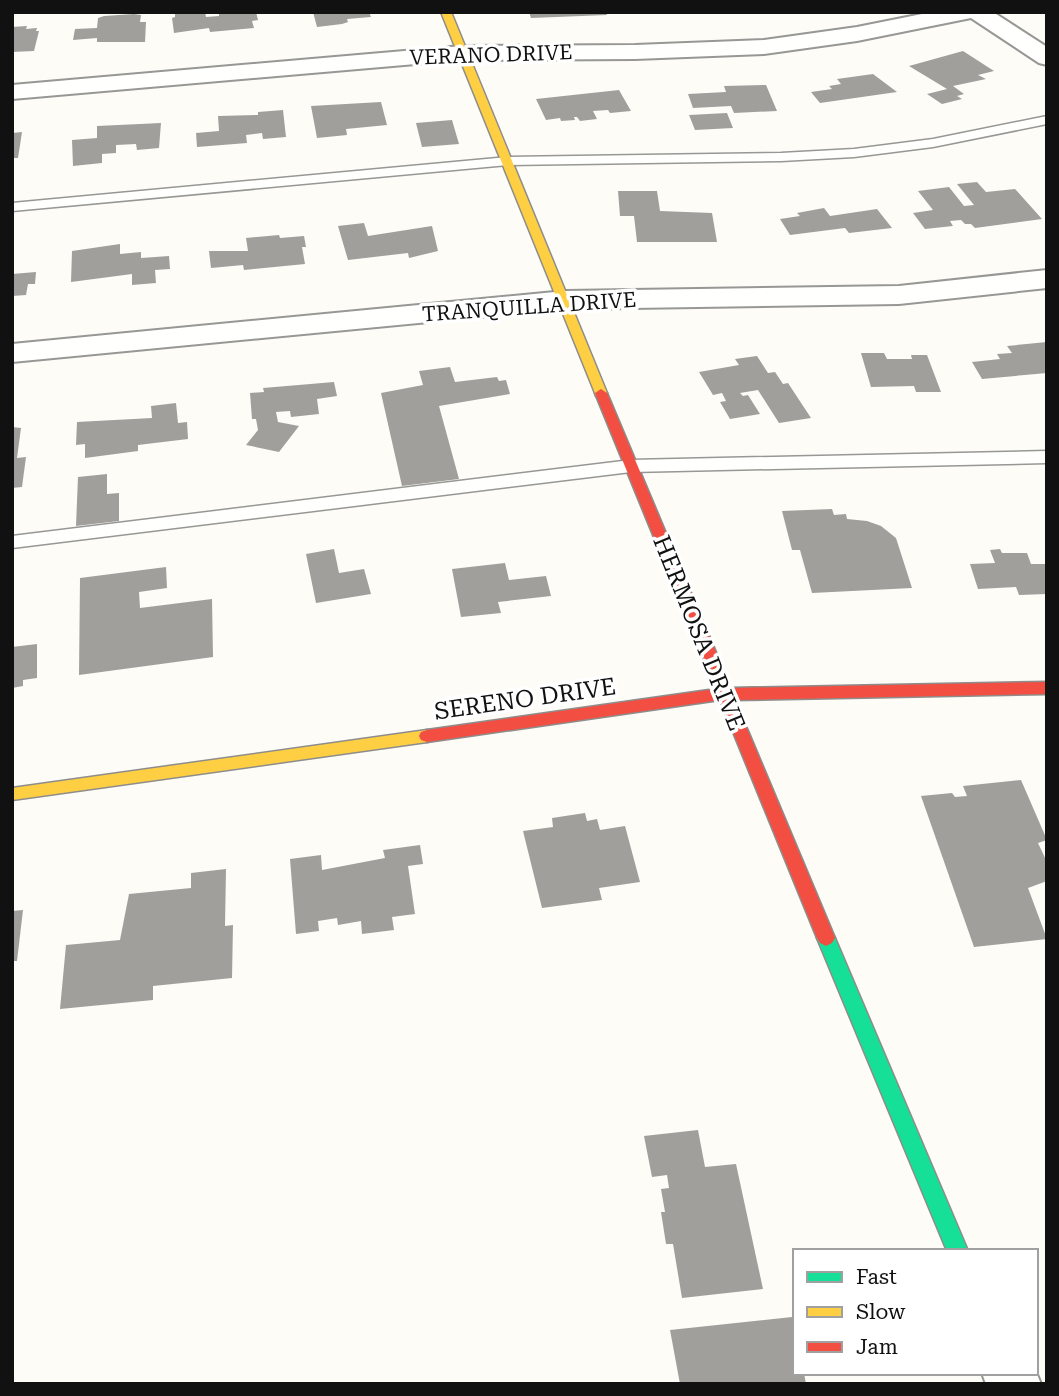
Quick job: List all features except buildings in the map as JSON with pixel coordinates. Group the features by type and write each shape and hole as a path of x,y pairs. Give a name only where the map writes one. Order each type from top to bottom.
{"street":[{"name":"HERMOSA DRIVE","path":"446,12 723,694 957,1249"},
{"name":"VERANO DRIVE","path":"12,92 462,52 764,47 857,34 968,12"},
{"path":"977,12 1047,58"},
{"name":"TRANQUILLA DRIVE","path":"12,352 565,300 899,295 1047,279"},
{"name":"SERENO DRIVE","path":"12,794 723,694 1047,688"}],"lane":[{"path":"12,207 508,161 781,157 854,153 933,143 1047,120"},
{"path":"12,542 631,466 1047,457"}],"traffic: fast":[{"path":"826,938 957,1249"}],"traffic: slow":[{"path":"446,12 601,393"},
{"path":"12,794 427,736"}],"traffic: jam":[{"path":"601,393 826,938"},
{"path":"427,736 723,694 1047,688"}]}
